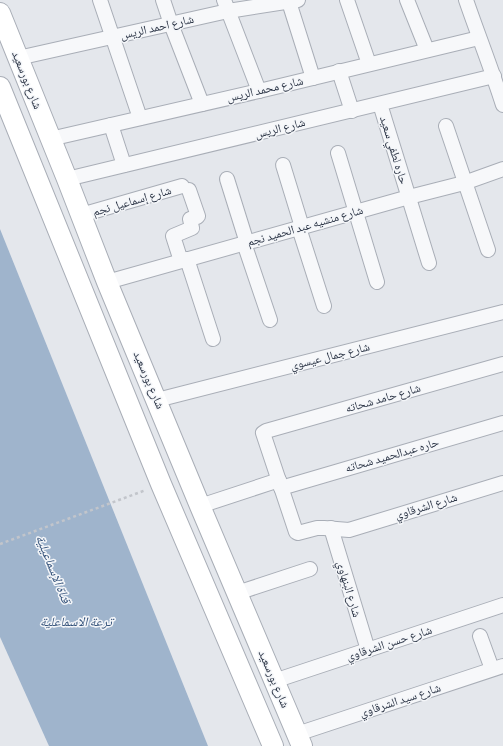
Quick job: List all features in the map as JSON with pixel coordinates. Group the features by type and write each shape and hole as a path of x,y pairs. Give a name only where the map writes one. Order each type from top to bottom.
{"main road":[{"name":"شارع بورسعيد","path":"0,13 107,282 237,594 300,740"},
{"path":"0,87 161,484 274,746"}],"street":[{"path":"100,0 140,118"},
{"path":"163,0 202,104"},
{"path":"347,0 369,64"},
{"path":"407,0 427,50"},
{"path":"466,0 503,105"},
{"path":"290,1 313,78"},
{"name":"شارع احمد الريس","path":"18,58 171,24 226,6 290,1"},
{"path":"226,6 259,91"},
{"name":"شارع محمد الريس","path":"50,139 479,38"},
{"path":"339,71 352,111"},
{"name":"شارع الريس","path":"67,179 494,76"},
{"name":"حاره لطفي سعيد","path":"380,104 429,263"},
{"path":"111,125 124,165"},
{"path":"446,126 464,183 488,250"},
{"path":"338,153 377,282"},
{"path":"283,165 300,228 324,306"},
{"name":"شارع منشيه عبد الحميد نجم","path":"107,282 409,197 464,183 503,168"},
{"path":"227,179 270,320"},
{"name":"شارع إسماعيل نجم","path":"81,215 186,188 198,216 190,219 192,228 173,236 184,260"},
{"path":"184,260 213,339"},
{"name":"شارع جمال عيسوي","path":"157,400 503,312"},
{"name":"شارع حامد شحاته","path":"280,484 263,433 266,431 503,364"},
{"name":"حاره عبدالحميد شحاته","path":"200,506 503,423"},
{"name":"شارع الشرقاوي","path":"331,528 349,530 503,483"},
{"path":"280,484 298,534 318,528 331,528"},
{"name":"شارع البنهاوي","path":"331,528 368,650"},
{"path":"237,594 310,569"},
{"name":"شارع حسن الشرقاوي","path":"274,681 503,605"},
{"path":"480,636 498,667"},
{"name":"شارع سيد الشرقاوي","path":"300,740 498,667"}],"path":[{"path":"0,544 161,484"}],"water":[{"name":"ترعة الاسماعلية","path":"0,229 208,746 49,746 0,637"}],"water label":[{"name":"قناة الإسماعيلية","path":"54,569"}]}
